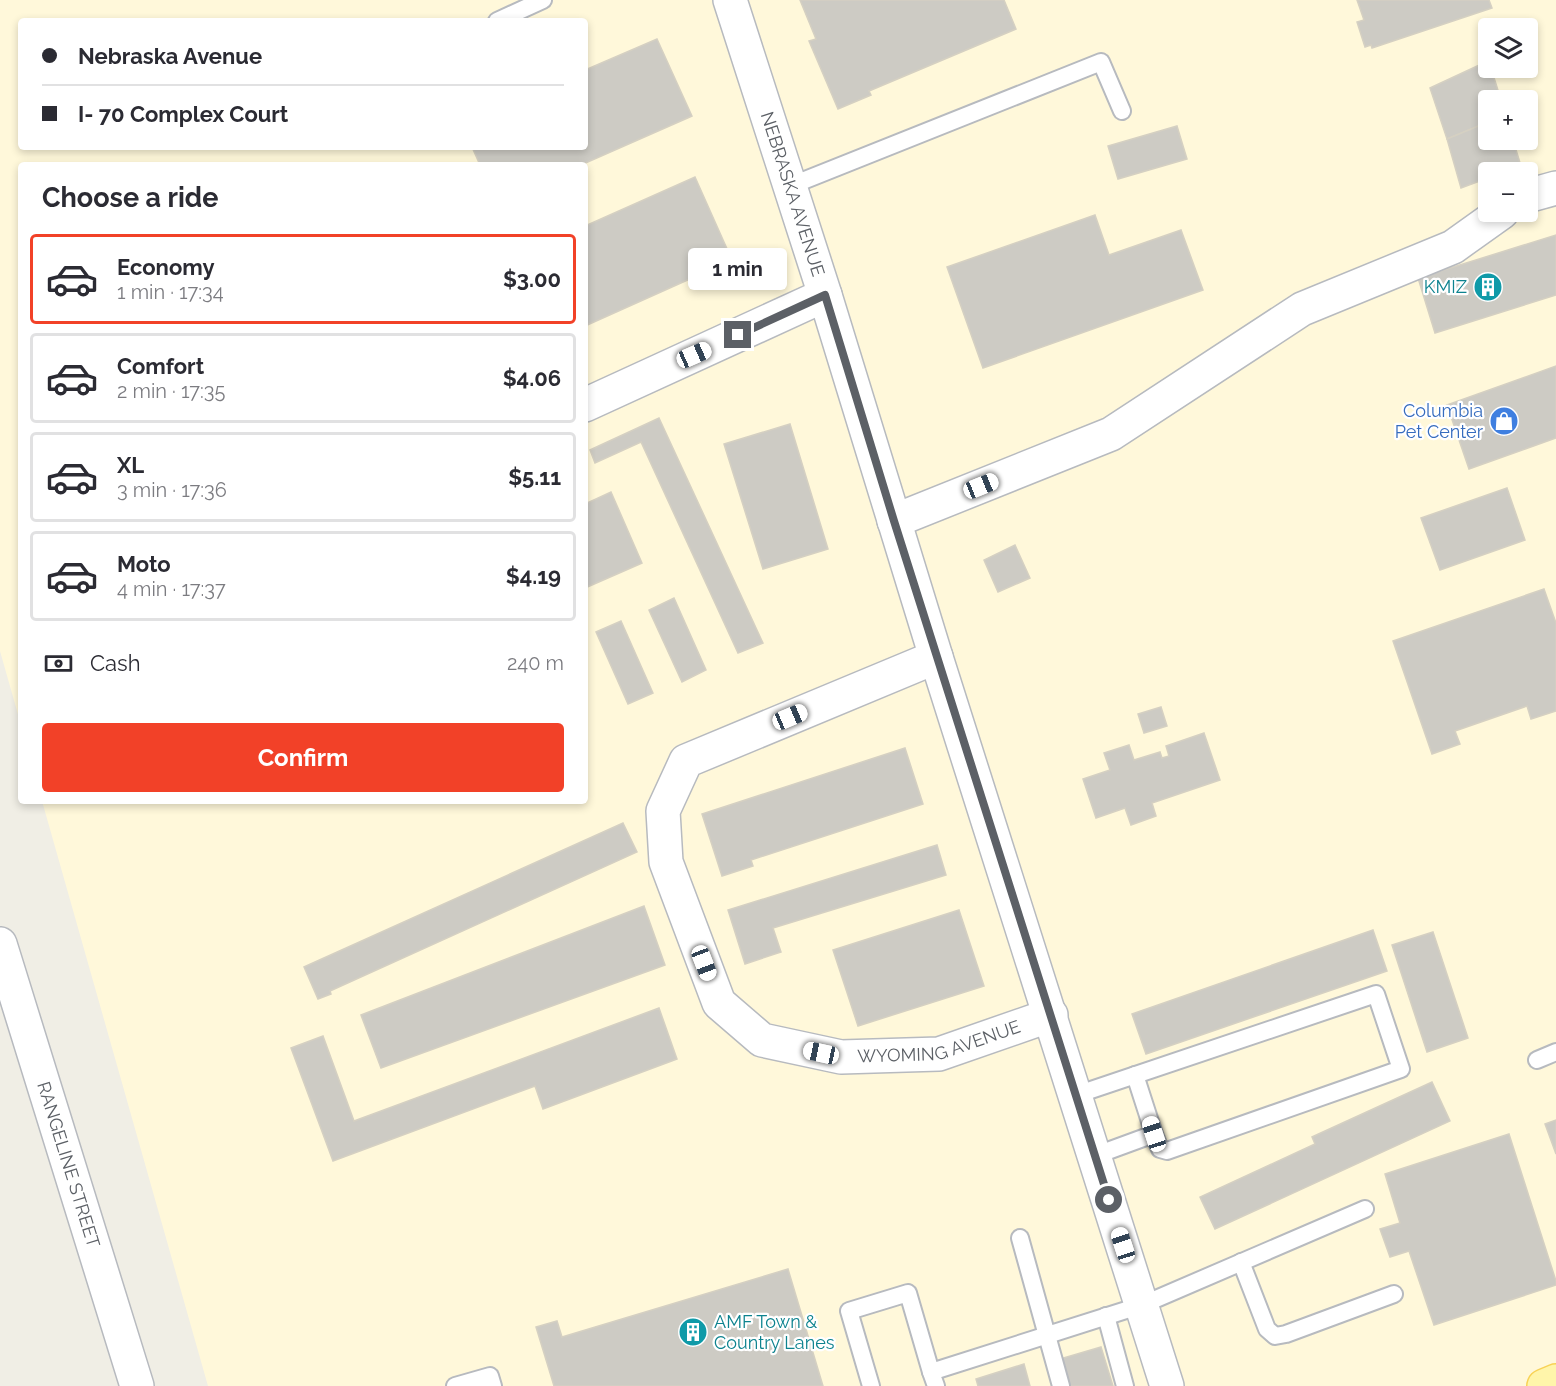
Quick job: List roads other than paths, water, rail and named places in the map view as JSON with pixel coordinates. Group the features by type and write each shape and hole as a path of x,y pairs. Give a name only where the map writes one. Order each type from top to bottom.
{"main road":[{"path":"1544,1386 1556,1381"}],"street":[{"name":"NEBRASKA AVENUE","path":"730,0 825,295 936,657 1167,1386"},
{"path":"1538,193 1556,188"},
{"path":"894,521 1111,434 1302,309 1453,247 1488,222"},
{"path":"588,404 825,295"},
{"name":"WYOMING AVENUE","path":"936,657 686,761 663,811 666,862 719,1003 762,1040 841,1057 939,1054 1051,1015"},
{"name":"RANGELINE STREET","path":"0,944 137,1386"}],"lane":[{"path":"504,18 543,0"},
{"path":"789,186 1101,62 1122,111"},
{"path":"1076,1095 1376,994 1401,1069 1167,1151 1160,1149 1136,1075"},
{"path":"1537,1060 1556,1052"},
{"path":"1095,1156 1154,1134"},
{"path":"871,1386 849,1311 908,1293 934,1379 1046,1335 1142,1305 1365,1209"},
{"path":"1020,1238 1046,1335 1063,1385"},
{"path":"1241,1262 1267,1329 1275,1336 1394,1294"},
{"path":"1106,1316 1114,1369 1125,1386"},
{"path":"455,1386 490,1376 493,1386"}],"place":[{"name":"KMIZ","path":"1488,287"},
{"name":"Columbia Pet Center","path":"1504,421"},
{"name":"AMF Town & Country Lanes","path":"693,1332"}]}
